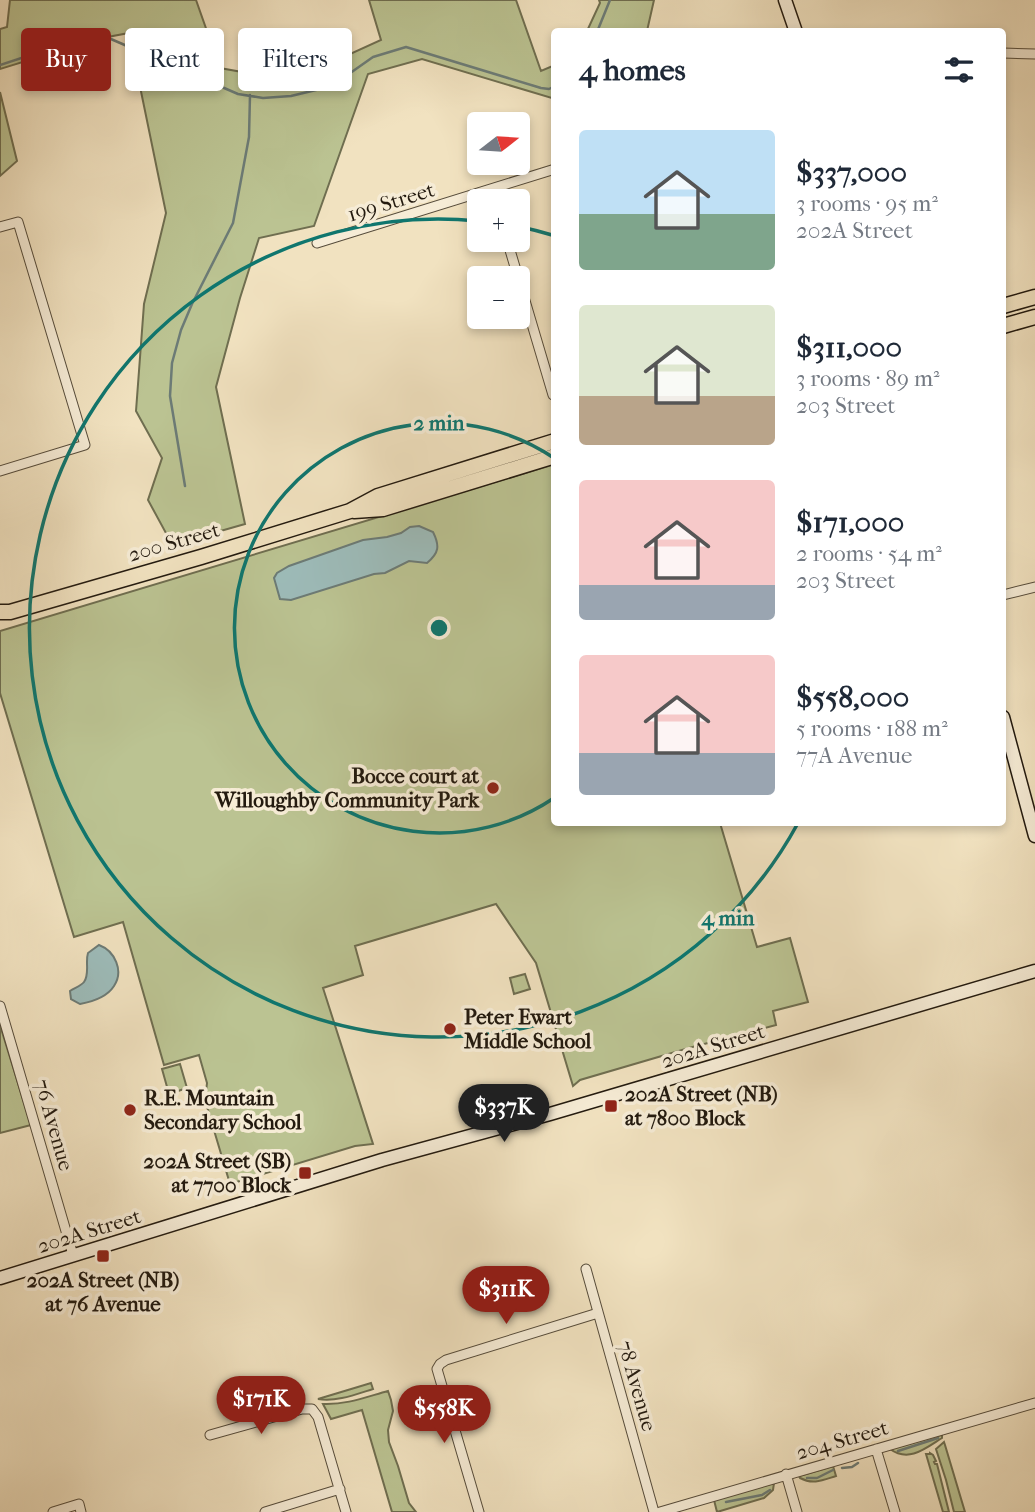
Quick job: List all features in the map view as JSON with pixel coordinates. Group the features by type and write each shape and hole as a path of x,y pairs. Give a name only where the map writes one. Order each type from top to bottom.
{"main road":[{"path":"785,0 795,28"},
{"path":"1006,305 1035,297"},
{"path":"1006,325 1035,317"},
{"name":"200 Street","path":"3,614 350,511 378,496 551,442"},
{"name":"200 Street","path":"350,511 383,509 551,457"},
{"path":"1006,728 1035,836"},
{"name":"202A Street","path":"0,1278 382,1160 1035,971"}],"street":[{"path":"1006,53 1035,54"},
{"name":"199 Street","path":"491,189 551,170"},
{"name":"199 Street","path":"317,243 467,196"},
{"path":"0,227 18,222 85,445 0,471"},
{"path":"511,252 551,388"},
{"path":"1006,594 1035,587"},
{"name":"76 Avenue","path":"0,1006 73,1255"},
{"name":"78 Avenue","path":"586,1269 657,1512"},
{"path":"480,1512 437,1370 440,1364 598,1313"},
{"name":"204 Street","path":"657,1512 684,1509 786,1474 1035,1403"},
{"path":"210,1435 302,1409 314,1410 346,1512"},
{"path":"876,1449 895,1512"},
{"path":"786,1474 797,1512"},
{"path":"265,1512 340,1489"},
{"path":"53,1512 79,1504 81,1512"}],"green space":[{"path":"10,0 196,0 206,28 125,28 125,34 111,36 111,28 21,28 21,63 0,69 0,29 7,27"},
{"path":"369,0 516,0 541,71 551,67 551,98 422,59 368,74 314,226 259,238 240,298 216,387 245,524 189,540 167,535 148,500 162,458 136,411 144,304 166,213 141,91 224,91 224,69 238,71 238,91 352,91 352,53 381,40"},
{"path":"599,0 654,0 648,28 588,28"},
{"path":"0,92 17,161 0,176"},
{"path":"551,465 551,826 721,826 757,947 790,938 808,1002 773,1011 776,1025 580,1080 573,1086 536,963 496,904 355,946 363,975 323,988 373,1144 355,1146 230,1184 205,1100 207,1083 199,1055 164,1065 123,922 74,937 0,693 0,631"},
{"path":"525,974 530,989 514,994 510,978"},
{"path":"0,1025 31,1125 0,1133"},
{"path":"180,1064 187,1088 169,1094 162,1069"},
{"path":"371,1383 373,1389 359,1394 338,1399 318,1399"},
{"path":"388,1391 393,1411 388,1430 389,1442 409,1503 416,1512 392,1512 362,1410 331,1419 323,1404 348,1402"},
{"path":"942,1435 942,1438 930,1446 911,1454 904,1455 890,1449 924,1438"},
{"path":"944,1442 965,1512 954,1512 936,1449"},
{"path":"930,1453 937,1464 949,1512 943,1512 926,1454"},
{"path":"833,1466 836,1476 827,1479 809,1481 799,1476"},
{"path":"774,1483 773,1490 764,1498 717,1512 714,1500"}],"water":[{"path":"419,526 433,532 437,541 436,552 427,563 409,561 385,573 291,600 280,599 274,578 289,566 363,540 387,537"},
{"path":"99,945 110,952 116,962 117,980 103,996 80,1004 71,999 70,991 84,982 88,953"}],"waterway":[{"path":"599,28 610,0"},
{"path":"0,65 97,33 238,94 263,98 291,96 316,90 346,76 373,57 406,47 541,88 551,88"},
{"path":"185,486 170,396 172,363 192,304 233,223 249,137 250,95"},
{"path":"898,1451 938,1438"},
{"path":"842,1468 858,1463"},
{"path":"807,1478 817,1478 833,1470"},
{"path":"726,1502 762,1495 770,1490"}],"place":[{"name":"Bocce court at Willoughby Community Park","path":"493,788"},
{"name":"Peter Ewart Middle School","path":"450,1029"},
{"name":"202A Street (NB) at 7800 Block","path":"611,1106"},
{"name":"R.E. Mountain Secondary School","path":"130,1110"},
{"name":"202A Street (SB) at 7700 Block","path":"305,1173"},
{"name":"202A Street (NB) at 76 Avenue","path":"103,1256"}]}
